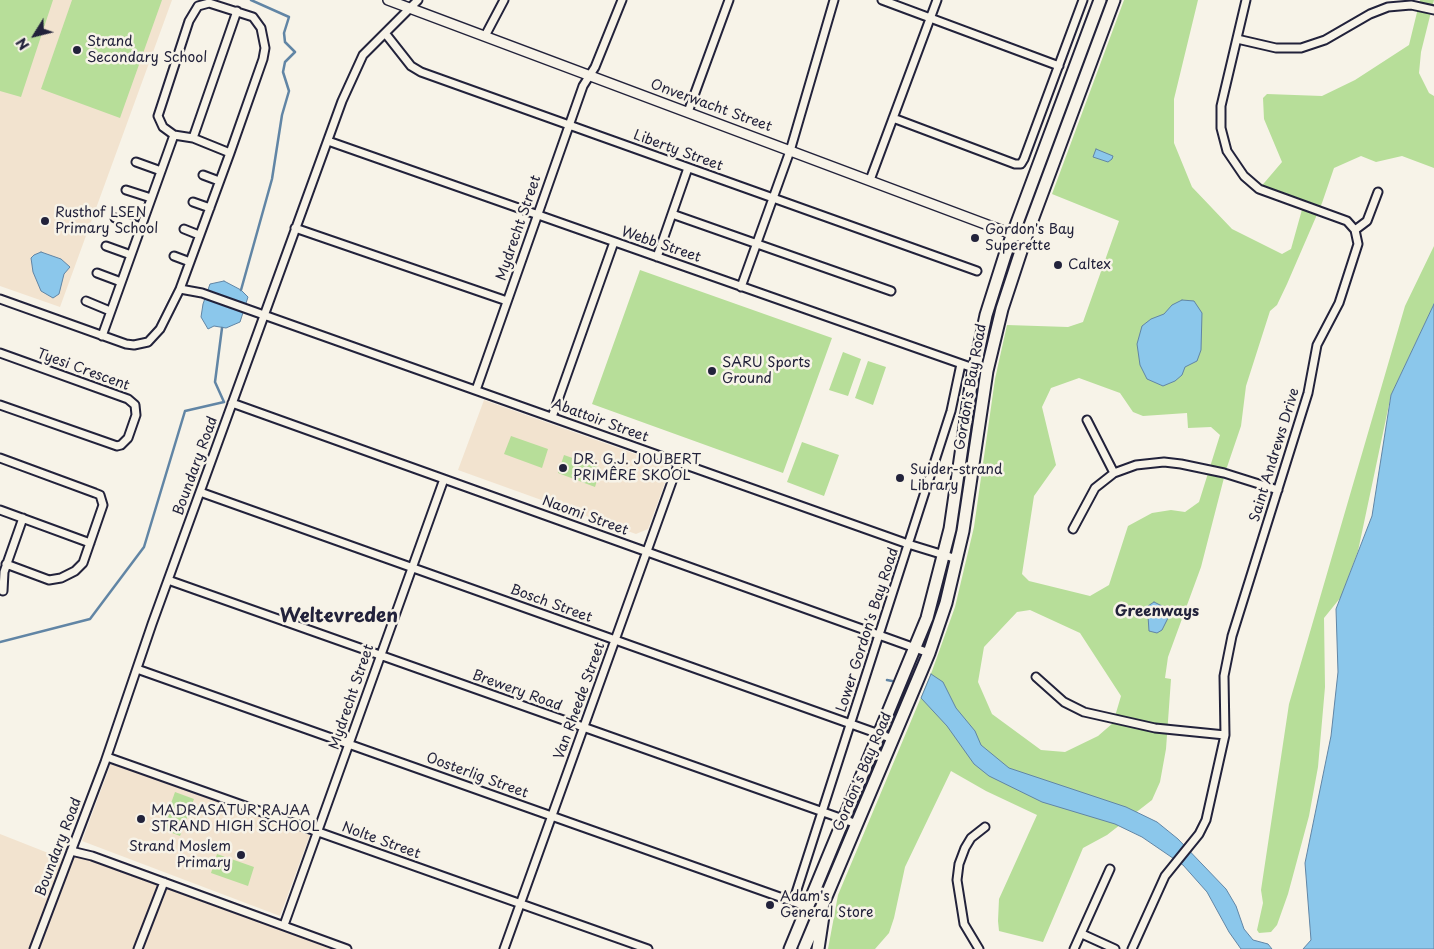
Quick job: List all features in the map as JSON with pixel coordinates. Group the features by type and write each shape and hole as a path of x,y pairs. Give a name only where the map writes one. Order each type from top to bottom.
{"main road":[{"path":"1012,234 1100,0"},
{"name":"Gordon's Bay Road","path":"804,949 929,653 946,603 957,559 987,371 1004,301 1025,239 1114,0"},
{"path":"1062,101 1074,106"},
{"name":"Gordon's Bay Road","path":"790,949 917,648 934,597 944,556 974,368 991,298 1012,234"},
{"path":"818,949 824,902"}],"street":[{"name":"Onverwacht Street","path":"388,0 1025,239"},
{"name":"Boundary Road","path":"34,949 107,757 263,314 357,64 370,46 418,0"},
{"path":"485,36 504,0"},
{"name":"Mydrecht Street","path":"476,390 583,86 622,0"},
{"path":"688,112 729,0"},
{"path":"741,287 790,151 834,0"},
{"path":"882,0 1059,66"},
{"path":"870,180 937,0"},
{"path":"893,118 1015,164 1021,164 1083,0"},
{"path":"1246,0 1220,113 1222,135 1232,160 1244,176 1260,189 1343,219 1355,230 1367,221 1378,192"},
{"path":"0,298 126,344 134,345 148,342 160,329 180,289 230,153 266,48 264,35 258,22 237,11 209,2 198,6 193,12 158,111 163,127 174,135 193,138 230,153"},
{"path":"1237,39 1276,48 1301,48 1325,40 1370,14 1388,7 1411,5 1434,10"},
{"path":"193,138 237,11"},
{"name":"Liberty Street","path":"385,33 411,66 422,72 977,272"},
{"path":"102,336 174,135"},
{"name":"Webb Street","path":"328,141 961,364 987,371"},
{"path":"136,162 161,171"},
{"path":"657,257 688,168"},
{"path":"203,175 219,181"},
{"path":"126,190 151,198"},
{"path":"193,202 210,208"},
{"path":"672,214 891,291"},
{"path":"115,218 140,228"},
{"path":"295,228 507,301"},
{"path":"184,229 199,235"},
{"name":"Saint Andrews Drive","path":"1132,949 1162,881 1191,844 1206,820 1225,735 1224,684 1228,651 1308,393 1317,345 1339,303 1357,249 1358,239 1355,230"},
{"path":"552,417 614,242"},
{"path":"106,246 131,255"},
{"path":"174,256 190,262"},
{"path":"97,274 121,282"},
{"name":"Abattoir Street","path":"180,289 204,294 263,314 908,544 957,559"},
{"path":"86,301 110,311"},
{"name":"Tyesi Crescent","path":"0,353 128,399 135,405 136,415 128,438 117,446 0,405"},
{"name":"Lower Gordon's Bay Road","path":"793,902 951,411 961,364"},
{"name":"Naomi Street","path":"232,403 929,653"},
{"path":"1087,420 1114,473"},
{"path":"0,458 100,495 103,505 80,568 54,580 6,564"},
{"name":"Van Rheede Street","path":"504,949 679,462"},
{"path":"1073,529 1091,493 1114,473 1141,464 1173,462 1224,473 1278,490"},
{"name":"Mydrecht Street","path":"284,924 444,478"},
{"name":"Bosch Street","path":"200,492 893,739"},
{"path":"0,510 90,543"},
{"path":"3,591 6,564 23,518"},
{"name":"Brewery Road","path":"168,580 857,824"},
{"name":"Oosterlig Street","path":"137,669 808,907"},
{"path":"1036,677 1064,702 1084,712 1155,728 1225,735"},
{"name":"Nolte Street","path":"107,757 648,949"},
{"path":"980,949 964,924 957,880 959,864 965,848 971,838 985,827"},
{"path":"71,851 284,924 347,949"},
{"path":"1074,949 1110,869"},
{"path":"138,949 164,882"},
{"path":"1082,934 1115,949"}],"shaded area":[{"path":"0,0 172,0 60,307 0,286"},
{"name":"DR. G.J. JOUBERT PRIMÊRE SKOOL","path":"484,400 666,465 669,472 648,529 636,534 458,470"},
{"path":"111,763 310,835 280,916 82,841"},
{"path":"0,834 66,860 70,849 336,949 0,949"}],"green space":[{"path":"0,0 53,0 21,97 0,91"},
{"path":"72,0 162,0 120,118 41,89"},
{"path":"1124,0 1198,0 1174,99 1174,143 1192,187 1232,229 1282,254 1291,249 1303,206 1259,189 1282,162 1264,119 1263,98 1267,94 1322,96 1355,80 1409,45 1420,0 1434,0 1421,52 1419,73 1429,93 1434,96 1434,168 1402,156 1376,162 1361,156 1334,168 1322,203 1287,284 1277,305 1270,311 1246,386 1241,426 1226,470 1201,567 1168,657 1165,678 1171,679 1166,749 1160,782 1152,800 1107,835 1083,848 1043,942 999,931 998,921 999,899 1037,815 986,791 951,771 905,867 889,933 875,949 828,949 838,895 932,671 955,607 974,527 995,379 1007,325 1068,327 1083,322 1119,221 1052,194","holes":["1079,378 1120,393 1133,412 1143,416 1187,413 1188,428 1211,427 1220,435 1199,502 1185,512 1171,510 1152,513 1128,526 1109,585 1090,596 1029,581 1022,574 1034,496 1056,465 1042,407 1051,388","1030,610 1080,633 1121,696 1113,723 1098,736 1065,752 1041,750 992,714 978,682 984,647 1017,612"]},
{"path":"1434,246 1434,304 1391,395 1358,551 1341,597 1324,618 1325,687 1318,767 1309,816 1288,894 1277,925 1271,932 1259,933 1257,930 1263,903 1261,890 1289,704 1405,306"},
{"name":"SARU Sports Ground","path":"640,270 832,338 783,473 592,404"},
{"path":"843,352 861,359 848,396 829,390"},
{"path":"868,361 886,367 873,405 855,398"},
{"path":"511,436 548,449 542,468 504,454"},
{"path":"802,442 839,455 824,496 787,482"},
{"path":"564,455 601,468 595,487 558,473"},
{"path":"175,792 194,799 180,836 162,829"},
{"path":"217,854 254,867 248,886 211,873"}],"water":[{"path":"1096,149 1113,156 1112,159 1108,162 1093,157"},
{"path":"41,252 61,259 70,267 64,274 59,294 53,298 41,291 33,272 31,258"},
{"path":"224,281 241,290 248,297 240,322 226,328 214,326 208,329 201,317 203,304 210,284"},
{"path":"1182,300 1194,301 1202,313 1201,350 1197,361 1185,367 1182,375 1175,381 1163,386 1147,379 1140,365 1137,344 1142,326 1151,319 1164,314 1172,305"},
{"path":"1434,304 1434,949 1303,949 1311,940 1305,863 1331,736 1338,672 1336,609 1372,516 1391,395"},
{"path":"1154,602 1164,607 1169,616 1162,630 1157,633 1149,631 1148,616 1144,612 1145,608"},
{"path":"931,674 943,682 956,708 975,731 981,745 1009,768 1126,807 1157,822 1178,839 1226,889 1236,906 1244,929 1253,940 1268,944 1272,949 1241,949 1229,932 1207,892 1183,865 1142,837 1115,824 1042,802 989,776 974,764 947,726 921,698"}],"waterway":[{"path":"241,290 272,179 282,115 289,91 283,72 285,62 295,52 285,42 284,33 289,17 251,0"},
{"path":"0,642 90,619 144,547 185,411 224,402 215,382 222,328"},
{"path":"887,680 892,681"}],"place":[{"name":"Strand Secondary School","path":"77,50"},
{"name":"Rusthof LSEN Primary School","path":"45,221"},
{"name":"Gordon's Bay Superette","path":"975,238"},
{"name":"Caltex","path":"1058,265"},
{"name":"SARU Sports Ground","path":"712,371"},
{"name":"DR. G.J. JOUBERT PRIMÊRE SKOOL","path":"563,468"},
{"name":"Suider-strand Library","path":"900,478"},
{"name":"MADRASATUR RAJAA STRAND HIGH SCHOOL","path":"141,819"},
{"name":"Strand Moslem Primary","path":"241,855"},
{"name":"Adam's General Store","path":"770,905"}],"district":[{"name":"Greenways","path":"1157,612"},
{"name":"Weltevreden","path":"339,617"}]}
